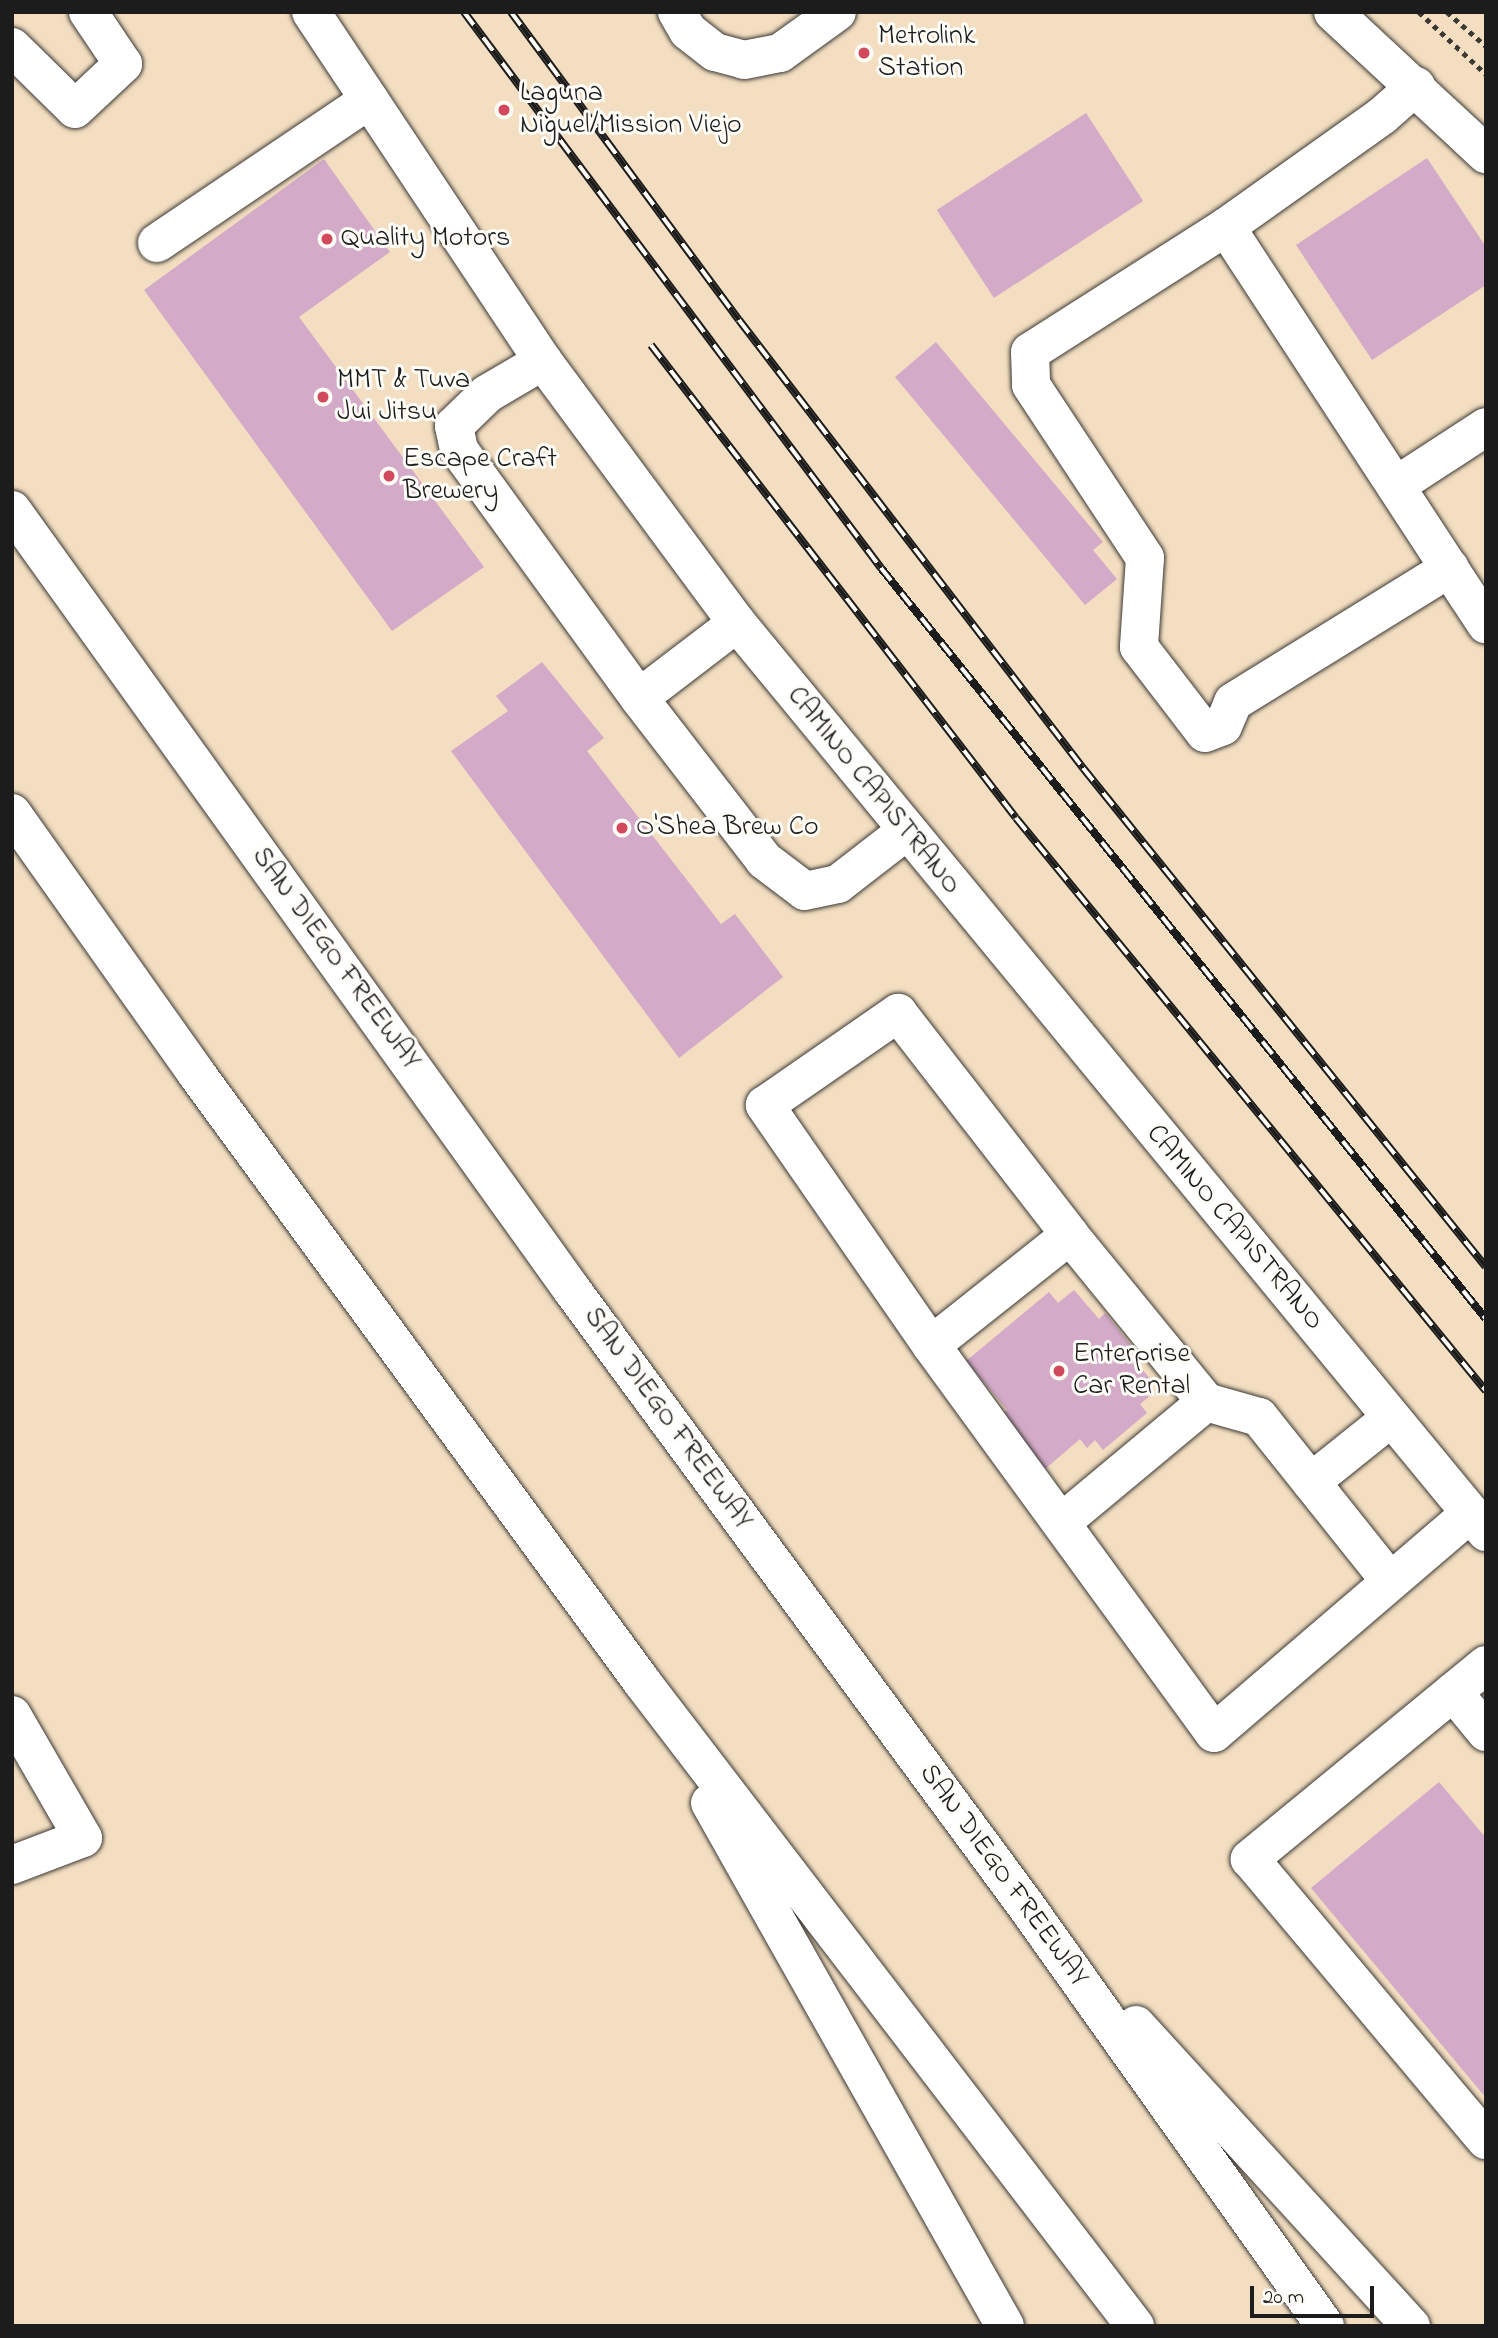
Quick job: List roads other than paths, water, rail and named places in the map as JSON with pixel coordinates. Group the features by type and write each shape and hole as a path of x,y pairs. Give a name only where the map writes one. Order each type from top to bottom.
{"main road":[{"path":"12,47 75,109 123,64 88,12"},
{"name":"CAMINO CAPISTRANO","path":"311,12 543,361 737,623 905,832 1478,1522"},
{"path":"677,12 688,31 715,52 744,60 780,53 837,12"},
{"path":"1333,12 1416,86 1486,154"},
{"path":"1416,86 1226,227 1030,352 1031,385 1145,558 1139,647 1205,733 1223,726 1233,702 1450,568"},
{"path":"157,243 369,100"},
{"path":"1226,227 1486,624"},
{"path":"543,361 487,394 454,426 459,450 639,698 764,860 805,891 838,884 905,832"},
{"path":"1396,485 1486,427"},
{"name":"SAN DIEGO FREEWAY","path":"12,510 572,1290 1024,1903 1325,2326"},
{"path":"639,698 737,623"},
{"path":"12,813 196,1073 642,1682 1135,2326"},
{"path":"1390,1581 1259,1416 1206,1402 1070,1235 898,1013 765,1105 931,1345 1062,1522 1089,1567 1214,1733 1390,1581 1478,1522"},
{"path":"931,1345 1070,1235"},
{"path":"1062,1522 1206,1402"},
{"path":"1311,1482 1391,1418"},
{"path":"1486,1665 1250,1859 1486,2140"},
{"path":"642,1682 1005,2326"},
{"path":"1453,1692 1486,1732"},
{"path":"12,1715 83,1838 12,1865"},
{"path":"1024,1903 1411,2326"}],"railway":[{"path":"464,12 881,568 1486,1319"},
{"path":"511,12 739,320 1083,768 1486,1267"},
{"path":"651,345 1016,818 1486,1391"}],"place":[{"name":"Metrolink Station","path":"864,53"},
{"name":"Laguna Niguel/Mission Viejo","path":"504,110"},
{"name":"Quality Motors","path":"327,239"},
{"name":"MMT & Tuva Jui Jitsu","path":"323,397"},
{"name":"Escape Craft Brewery","path":"389,476"},
{"name":"O'Shea Brew Co","path":"622,828"},
{"name":"Enterprise Car Rental","path":"1059,1371"}]}
